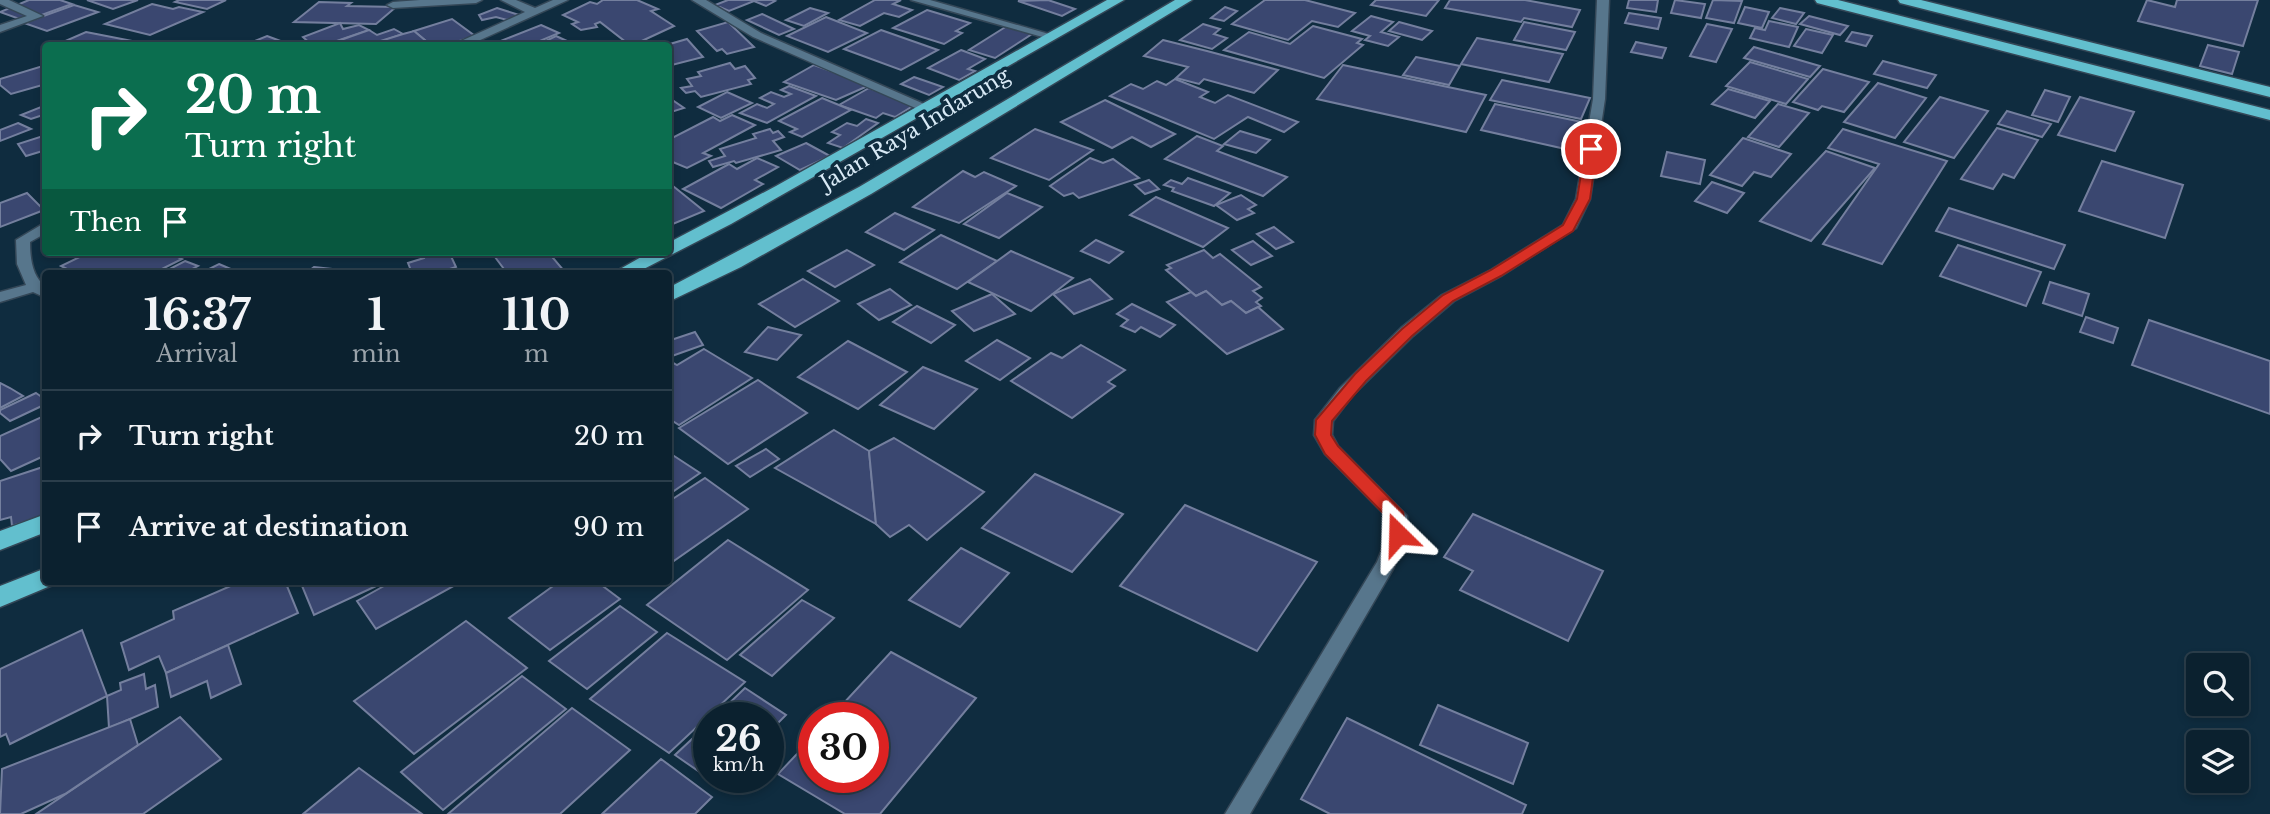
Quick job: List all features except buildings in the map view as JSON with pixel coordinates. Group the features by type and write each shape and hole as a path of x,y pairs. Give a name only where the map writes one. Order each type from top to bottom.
{"highway":[{"name":"Jalan Raya Indarung","path":"672,248 759,204 1117,0"},
{"name":"Jalan Raya Indarung","path":"672,294 807,224 1185,0"},
{"path":"1822,0 2270,115"},
{"path":"1905,0 2270,92"},
{"name":"Jalan Raya Indarung","path":"628,270 656,256"},
{"path":"0,541 42,524"},
{"path":"0,597 42,579"}],"street":[{"path":"0,0 37,16 0,29"},
{"path":"393,5 476,0"},
{"path":"508,0 535,12"},
{"path":"465,42 562,0"},
{"path":"698,0 757,35 925,107"},
{"path":"917,0 1050,36"},
{"path":"1237,814 1386,564 1398,534 1397,516 1331,450 1323,435 1324,420 1346,392 1407,332 1448,298 1496,273 1569,228 1583,199 1599,99 1603,0"},
{"path":"0,297 40,290 27,274 22,251 23,240 42,228"}],"route":[{"path":"1398,534 1397,516 1331,450 1323,435 1324,420 1361,377 1407,332 1448,298 1496,273 1569,228 1583,199 1591,149"}]}
